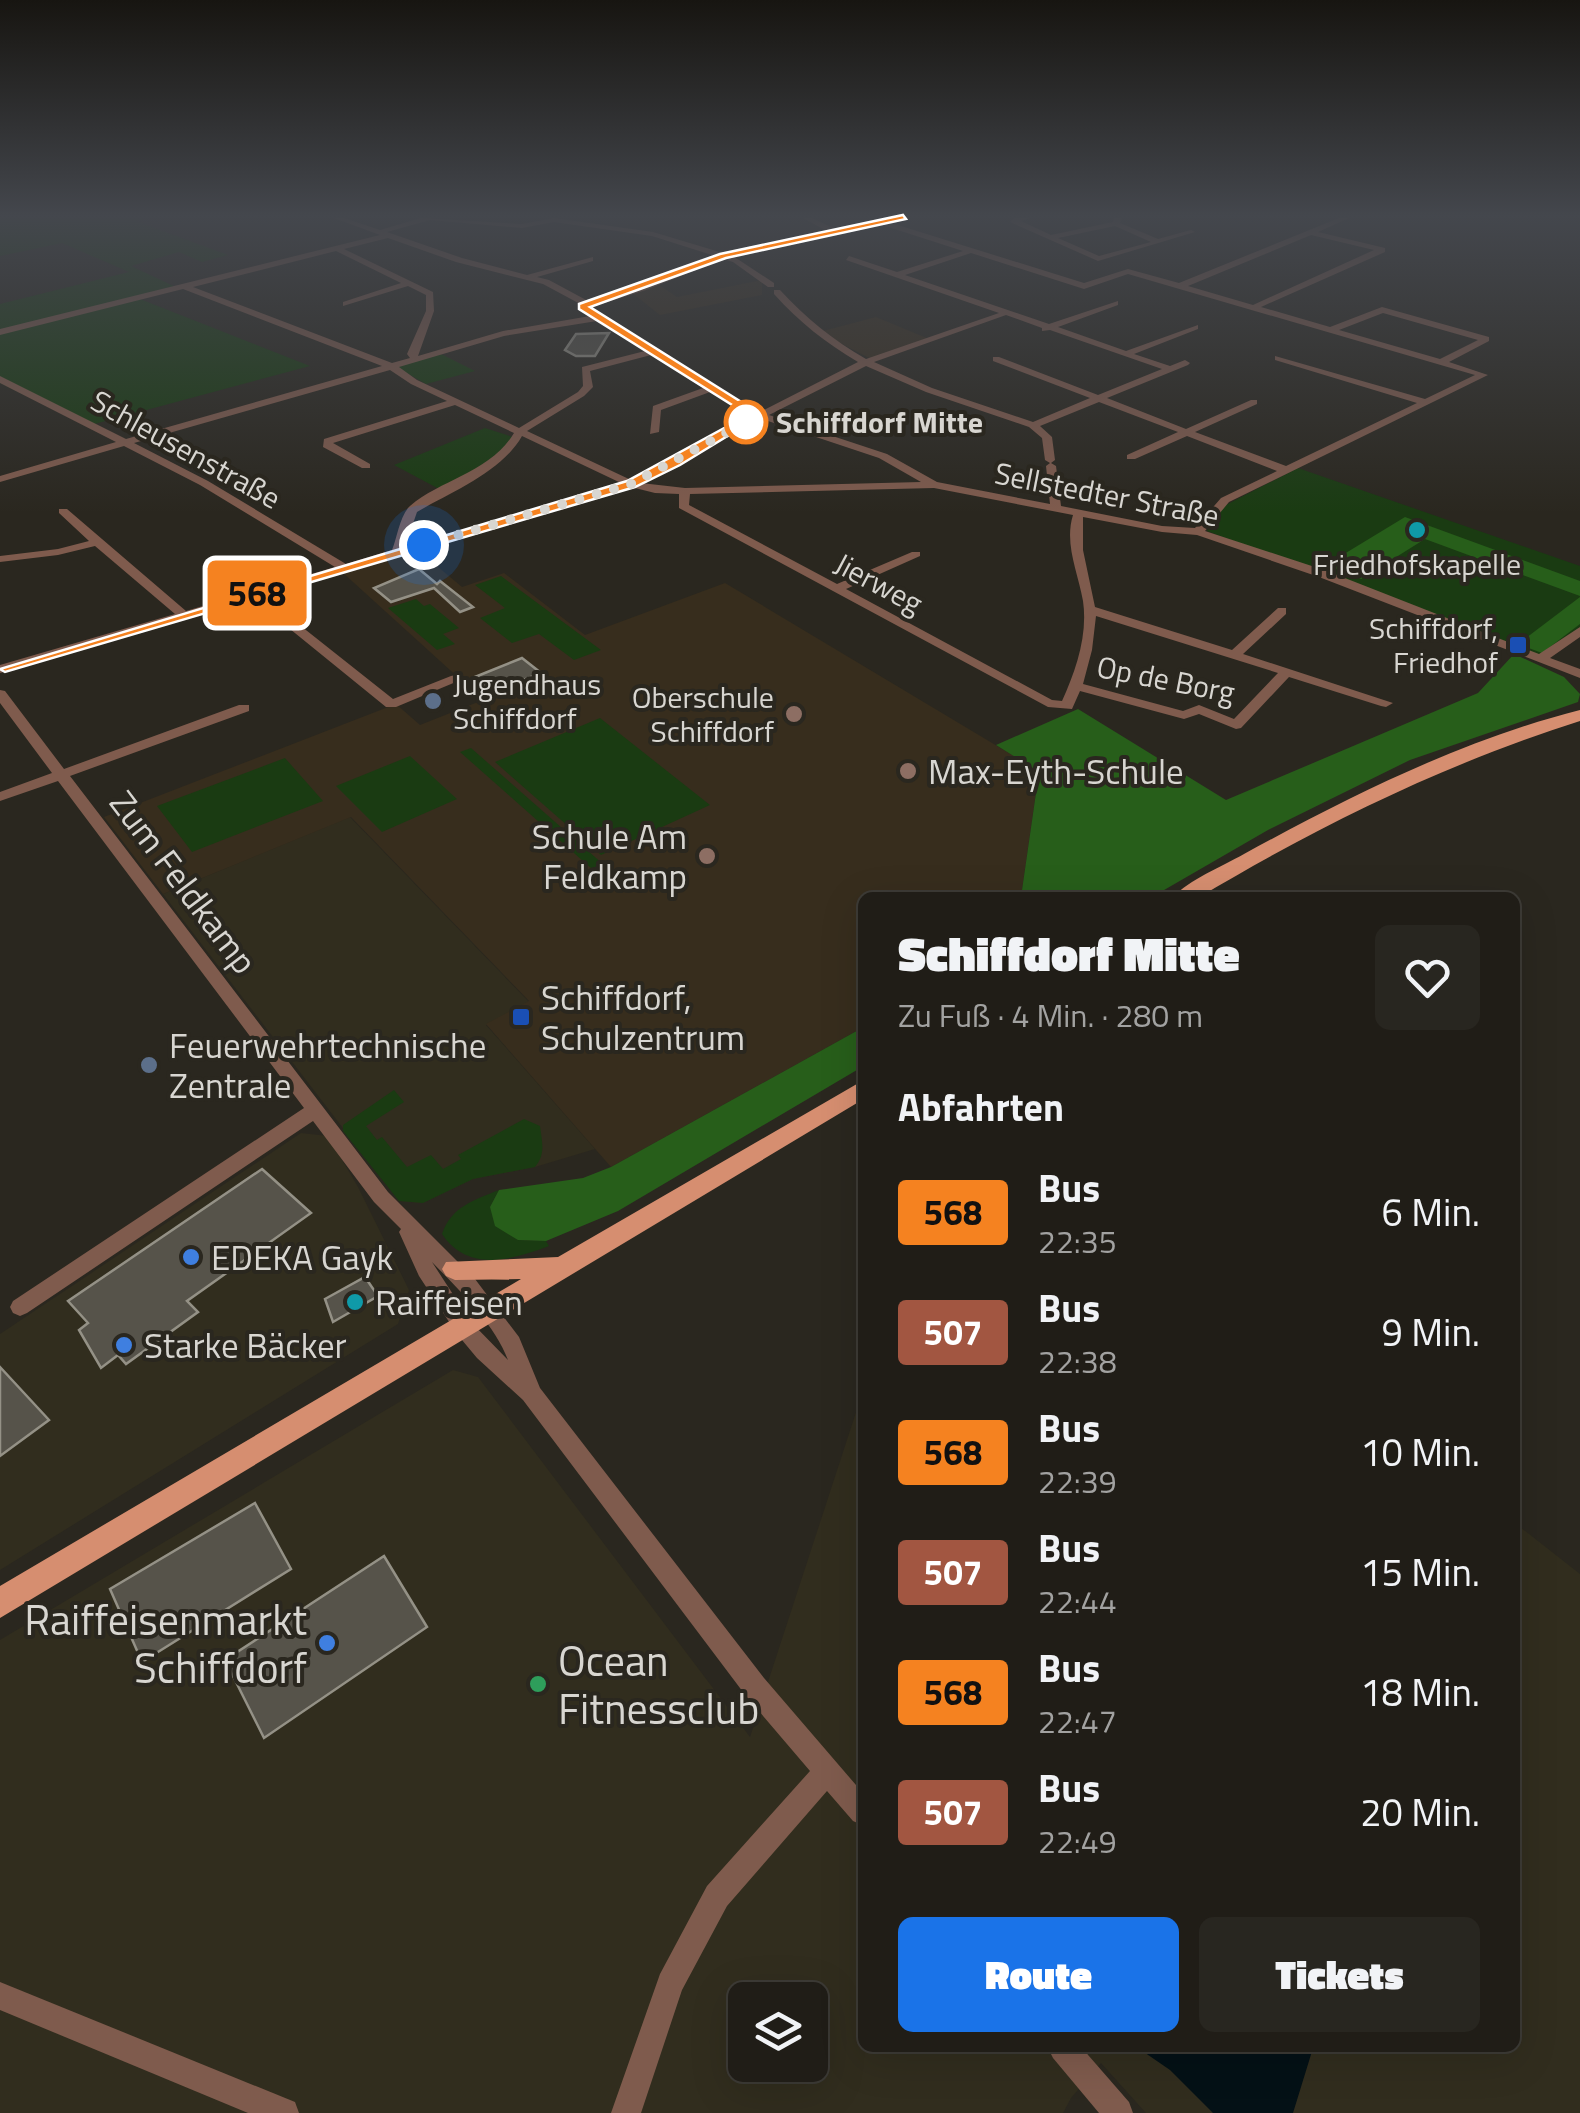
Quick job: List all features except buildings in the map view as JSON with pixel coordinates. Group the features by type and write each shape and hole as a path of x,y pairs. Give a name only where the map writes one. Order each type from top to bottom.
{"main road":[{"path":"1193,892 1372,793 1475,750 1578,717"},
{"path":"0,1603 858,1090"},
{"path":"455,1269 565,1268"}],"street":[{"path":"0,332 65,317"},
{"path":"261,317 391,366 631,484"},
{"path":"416,359 412,354 426,317"},
{"path":"797,317 803,324 869,361 944,394 1033,424 1047,437 1056,508"},
{"path":"0,668 631,484 756,415 869,361 996,317"},
{"path":"1010,317 1170,369"},
{"path":"1045,329 1078,317"},
{"path":"1198,532 1225,500 1484,375 1290,317"},
{"path":"1332,330 1365,317"},
{"path":"1406,317 1486,339 1442,362"},
{"path":"0,479 502,334 597,318 756,415 867,450 914,471 934,485"},
{"path":"1125,354 1195,327"},
{"path":"397,552 412,510 479,471 510,448 520,432 581,394 588,387 585,369 650,352"},
{"path":"1278,358 1426,404"},
{"path":"996,359 1288,471"},
{"path":"1033,424 1185,363"},
{"name":"Schleusenstraße","path":"0,379 128,442 344,568"},
{"path":"654,432 656,408 709,389"},
{"path":"366,466 327,445 328,440 457,401"},
{"path":"1131,458 1254,402"},
{"name":"Sellstedter Straße","path":"631,484 655,490 934,485 1198,532 1340,580 1580,676"},
{"name":"Jierweg","path":"684,490 683,506 1048,703 1067,706 1076,686"},
{"path":"63,510 184,615"},
{"path":"1076,686 1089,644 1091,610 1077,534 1079,513"},
{"path":"0,559 58,552 97,542"},
{"path":"837,589 916,554"},
{"path":"254,594 391,704 456,679"},
{"name":"Op de Borg","path":"1091,610 1386,704"},
{"name":"Op de Borg","path":"1234,655 1282,611"},
{"path":"1547,662 1580,631"},
{"path":"1566,641 1580,647"},
{"name":"Op de Borg","path":"1076,686 1184,714 1199,708 1236,724 1286,672"},
{"name":"Zum Feldkamp","path":"0,694 406,1226 455,1269 476,1320"},
{"path":"0,797 244,708"},
{"path":"20,1308 315,1110"},
{"name":"Zum Feldkamp","path":"406,1226 426,1270 476,1320"},
{"path":"476,1320 484,1352 531,1393 755,1687 858,1807"},
{"path":"626,2113 670,1984 717,1896 827,1771"},
{"path":"0,1996 284,2113"},
{"path":"1065,2052 1118,2113"}],"shaded area":[{"path":"876,317 929,339 871,359 819,332"},
{"name":"Schule Am Feldkamp","path":"418,550 462,587 504,573 585,635 725,583 1039,771 1022,892 858,892 858,1030 611,1167 486,1024 529,1001 351,817 163,894 104,817 396,704 420,725 483,700 342,572"},
{"path":"350,817 529,1002 486,1025 595,1149 535,1167 473,1179 423,1203 399,1201 163,894"},
{"path":"301,1133 328,1136 358,1187 409,1290 398,1324 0,1570 0,1334"},
{"path":"453,1370 478,1377 750,1737 858,1406 858,2052 1520,2052 1520,1527 1580,1574 1580,2113 1146,2113 1101,2063 1063,2113 0,2113 0,1640"},
{"path":"1144,2052 1312,2052 1293,2113 1213,2113 1170,2070"}],"green space":[{"path":"0,317 185,317 310,366 87,426 0,383"},
{"path":"441,354 475,371 426,384 396,367"},
{"path":"485,428 513,437 490,460 441,490 394,465"},
{"path":"1298,468 1580,566 1580,627 1541,656 1207,531 1224,506"},
{"path":"1405,517 1580,581 1580,596 1425,539 1361,579 1326,565"},
{"path":"501,576 601,650 574,660 539,634 512,643 480,618 505,608 475,585"},
{"path":"1580,597 1580,624 1542,653 1518,644"},
{"path":"416,599 424,606 430,604 459,628 443,634 455,644 437,650 388,608"},
{"path":"1514,654 1564,677 1580,694 1578,702 1410,760 1268,830 1161,892 1022,892 1039,772 996,745 1078,709 1226,800 1478,693"},
{"path":"600,718 710,805 601,855 495,762"},
{"path":"471,748 612,872 601,877 460,752"},
{"path":"410,756 457,799 382,832 336,786"},
{"path":"285,758 323,801 192,852 157,806"},
{"path":"858,1030 858,1069 618,1211 546,1241 518,1240 495,1226 490,1207 499,1190 583,1178 611,1167"},
{"path":"394,1090 404,1102 366,1126 377,1140 382,1137 407,1167 431,1155 443,1169 461,1159 458,1155 524,1119 540,1126 541,1157 535,1167 473,1179 423,1203 399,1201 343,1131 343,1125"},
{"path":"499,1190 490,1207 518,1240 546,1241 549,1246 506,1259 478,1259 464,1254 442,1234 451,1217 464,1206"}],"bus line":[{"name":"568","path":"0,669 631,484 676,463 756,415 728,402 596,317"}],"place":[{"name":"Schiffdorf Mitte","path":"746,422"},
{"name":"Friedhofskapelle","path":"1417,530"},
{"name":"Schiffdorf, Friedhof","path":"1518,645"},
{"name":"Jugendhaus Schiffdorf","path":"433,701"},
{"name":"Oberschule Schiffdorf","path":"794,714"},
{"name":"Max-Eyth-Schule","path":"908,771"},
{"name":"Schule Am Feldkamp","path":"707,856"},
{"name":"Schiffdorf, Schulzentrum","path":"521,1017"},
{"name":"Feuerwehrtechnische Zentrale","path":"149,1065"},
{"name":"EDEKA Gayk","path":"191,1257"},
{"name":"Raiffeisen","path":"355,1302"},
{"name":"Starke Bäcker","path":"124,1345"},
{"name":"Raiffeisenmarkt Schiffdorf","path":"327,1643"},
{"name":"Ocean Fitnessclub","path":"538,1684"}],"route":[{"path":"424,545 631,484 746,422"}]}
